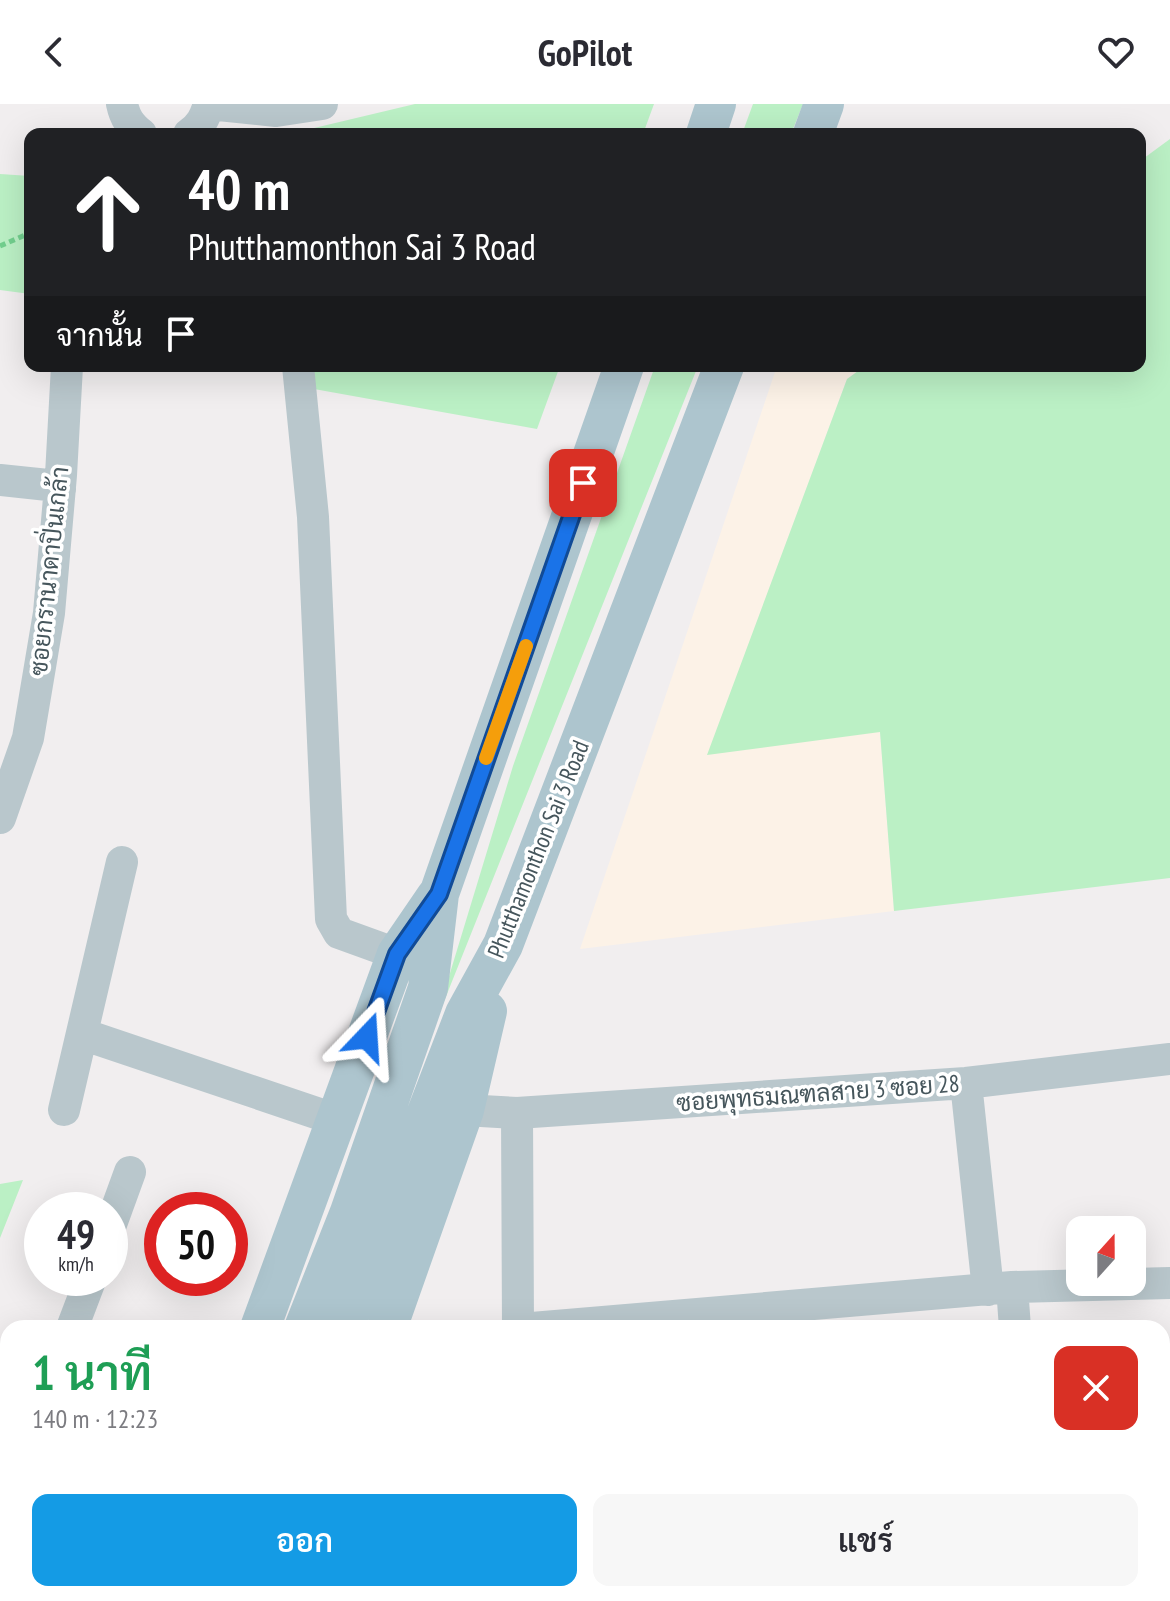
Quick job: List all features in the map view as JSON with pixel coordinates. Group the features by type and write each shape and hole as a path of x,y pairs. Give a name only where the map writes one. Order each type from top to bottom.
{"main road":[{"path":"708,128 716,104"},
{"path":"815,128 824,104"},
{"path":"307,1320 350,1212 428,988 439,894 622,372"},
{"name":"Phutthamonthon Sai 3 Road","path":"347,1320 465,1014 503,945 722,372"},
{"path":"263,1320 397,954 439,894"},
{"path":"390,1320 464,1110 503,945"}],"street":[{"path":"197,128 209,104 276,111 311,105"},
{"name":"ซอยกรานาดาปิ่นเกล้า","path":"0,818 28,738 49,613 67,372"},
{"path":"299,372 313,517 331,919 339,933 397,954"},
{"path":"0,480 60,489"},
{"path":"64,1110 122,862"},
{"path":"82,1034 337,1120"},
{"name":"ซอยพุทธมณฑลสาย 3 ซอย 28","path":"464,1110 517,1113 966,1083 1170,1059"},
{"path":"966,1083 1000,1288 1012,1320"},
{"path":"517,1113 518,1320"},
{"path":"123,1192 130,1172"},
{"path":"626,1320 1000,1288 1170,1283"},
{"path":"85,1320 88,1296"}],"path":[{"path":"0,246 24,236"}],"shaded area":[{"path":"775,372 857,372 847,379 708,754 880,731 894,911 580,949"}],"green space":[{"path":"415,104 654,104 645,128 314,128"},
{"path":"753,104 803,104 793,128 744,128"},
{"path":"1170,139 1170,878 894,911 880,732 707,755 847,379 857,372 1146,372 1146,157"},
{"path":"0,174 24,176 24,293 0,290"},
{"path":"313,372 558,372 537,429 314,389"},
{"path":"653,372 696,372 433,1029 513,766"},
{"path":"23,1180 0,1238 0,1184"}],"slow traffic":[{"path":"486,758 526,646"}],"route":[{"path":"367,1037 397,954 439,894 583,483"}]}
